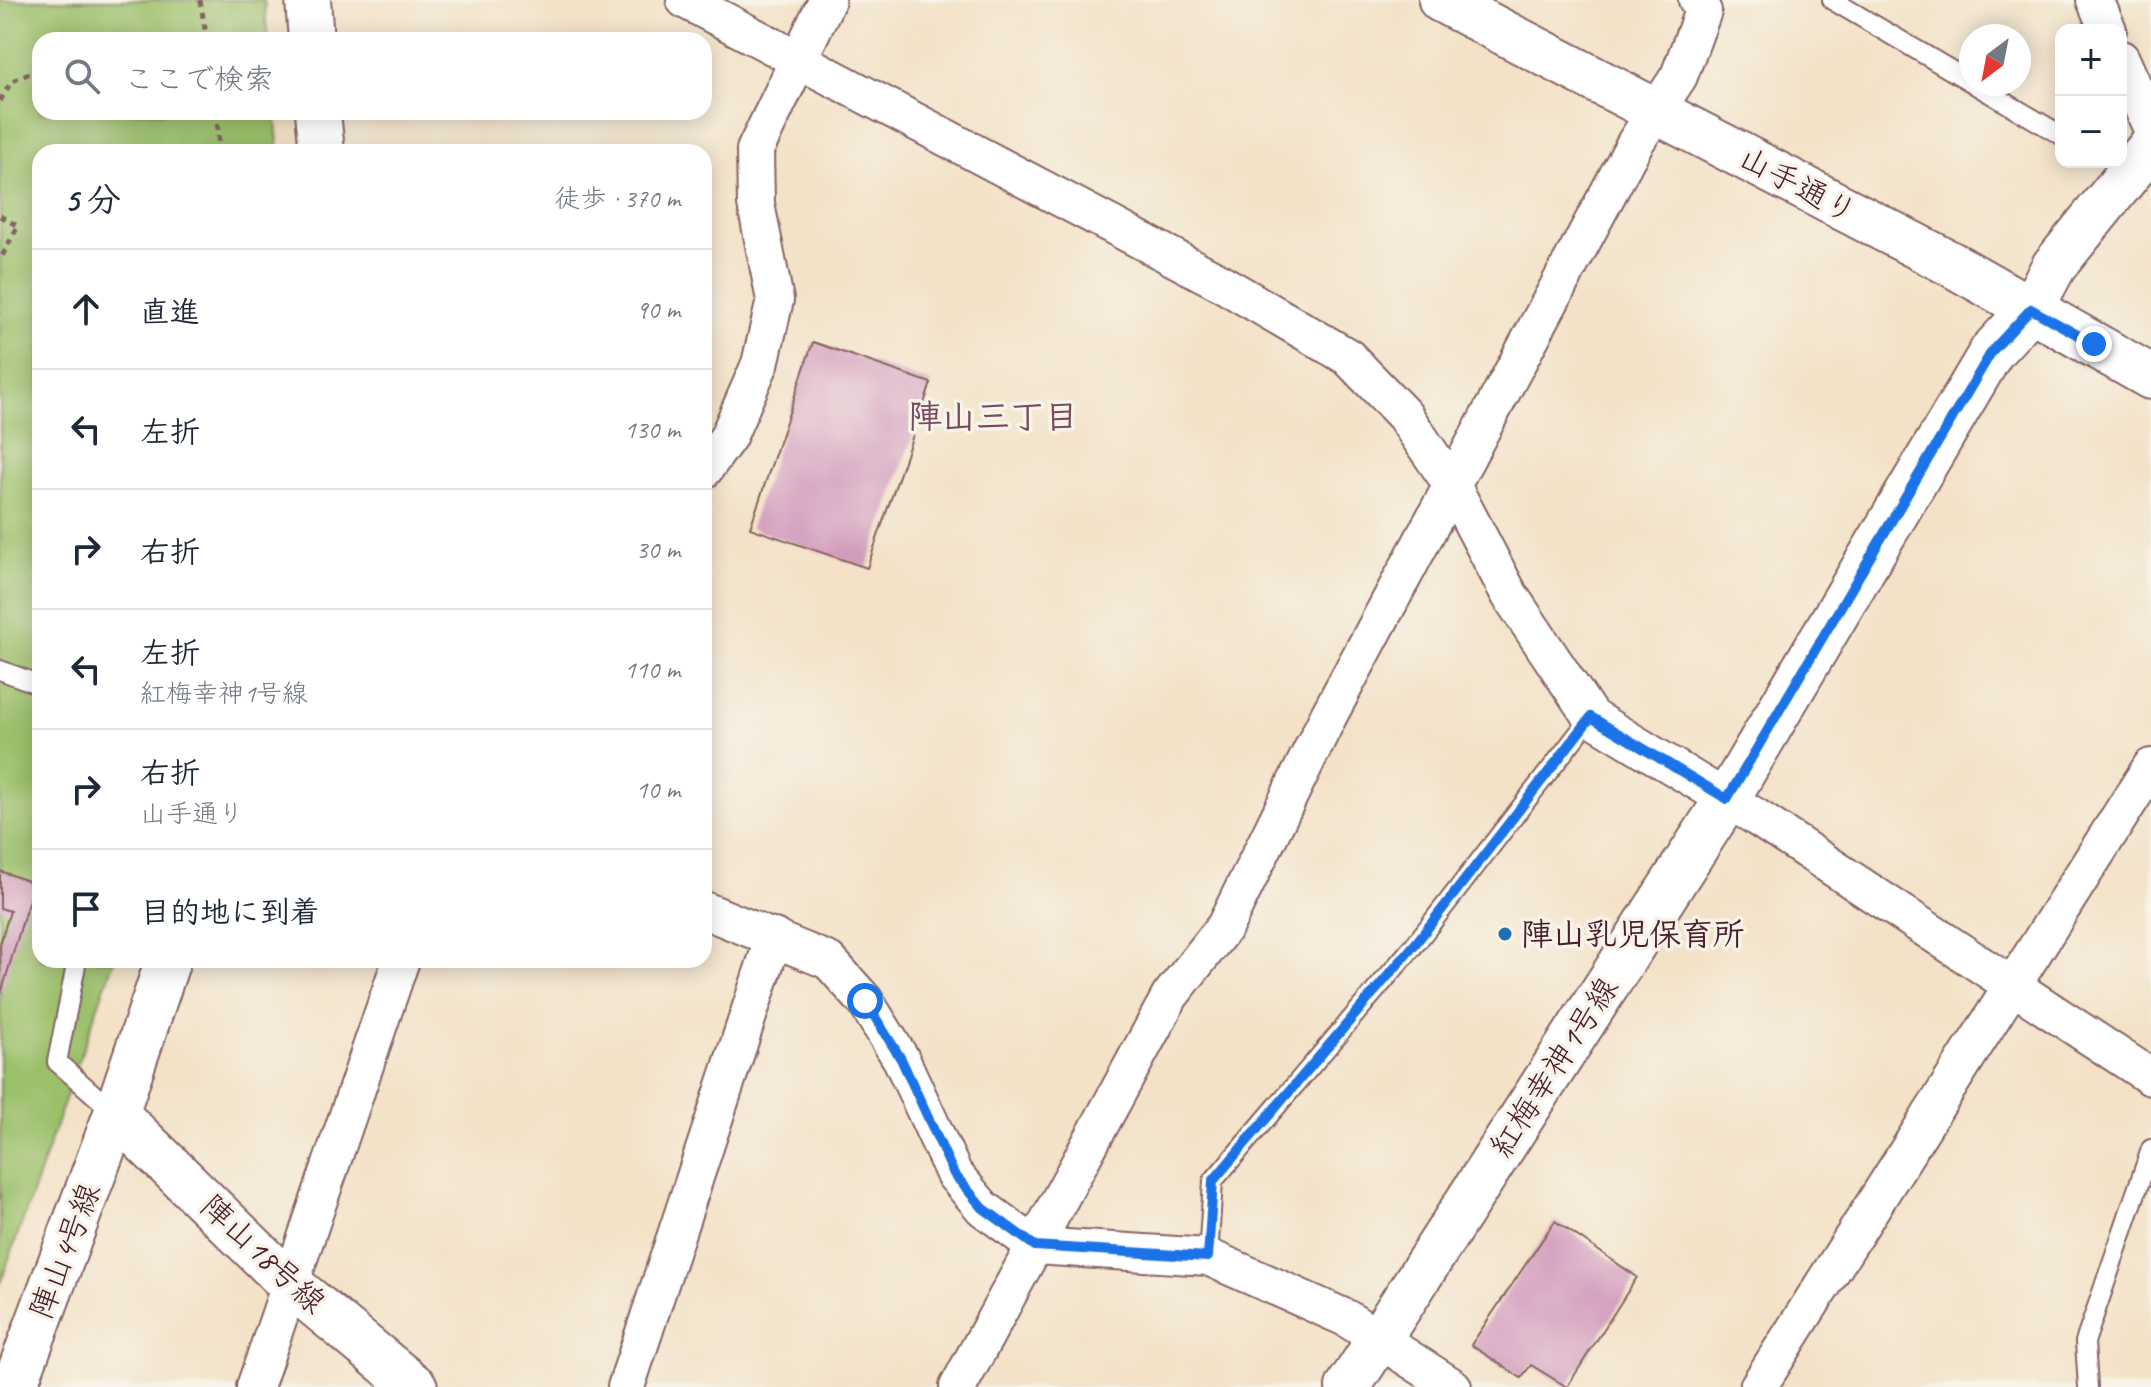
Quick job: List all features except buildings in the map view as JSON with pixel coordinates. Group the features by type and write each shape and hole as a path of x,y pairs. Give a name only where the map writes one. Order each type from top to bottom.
{"street":[{"path":"308,0 310,32"},
{"path":"685,0 1216,280 1348,357 1404,415 1452,485 1509,594 1591,717 1727,799 2151,1077"},
{"path":"712,459 728,437 763,351 775,300 756,204 755,150 827,0"},
{"name":"山手通り","path":"1441,0 2031,309 2151,377"},
{"path":"2095,0 2105,24"},
{"path":"958,1387 1170,996 1225,926 1329,715 1656,110 1679,76 1710,4"},
{"path":"2127,73 2151,127"},
{"path":"319,120 321,144"},
{"name":"紅梅幸神1号線","path":"1348,1387 1727,799 1992,351 2031,309 2054,266 2129,165"},
{"path":"1758,1387 2151,767"},
{"path":"712,913 829,961 865,1001 901,1059 954,1174 983,1208 1035,1246 1208,1257 1346,1318 1453,1387"},
{"path":"626,1387 774,937"},
{"name":"陣山4号線","path":"14,1387 116,1114 165,968"},
{"path":"255,1387 398,968"},
{"name":"陣山18号線","path":"116,1114 291,1285 415,1387"}],"lane":[{"path":"1832,0 1959,75"},
{"path":"1995,96 2055,131"},
{"path":"0,670 32,682"},
{"path":"1208,1257 1213,1181 1416,943 1591,717"},
{"path":"75,968 57,1062 116,1114"},
{"path":"2088,1387 2085,1342 2151,1149"}],"path":[{"path":"200,0 206,32"},
{"path":"0,101 11,82 32,72"},
{"path":"217,120 219,144"},
{"path":"0,216 18,226 0,260"}],"green space":[{"path":"0,0 264,0 267,32 32,32 32,120 276,120 278,144 32,144 32,968 111,968 0,1285"}],"place":[{"name":"陣山乳児保育所","path":"1505,934"}],"district":[{"name":"陣山三丁目","path":"993,416"}],"route":[{"path":"865,1001 901,1059 954,1174 983,1208 1035,1246 1208,1257 1213,1181 1416,943 1591,717 1727,799 1992,351 2031,309 2094,344"}]}
